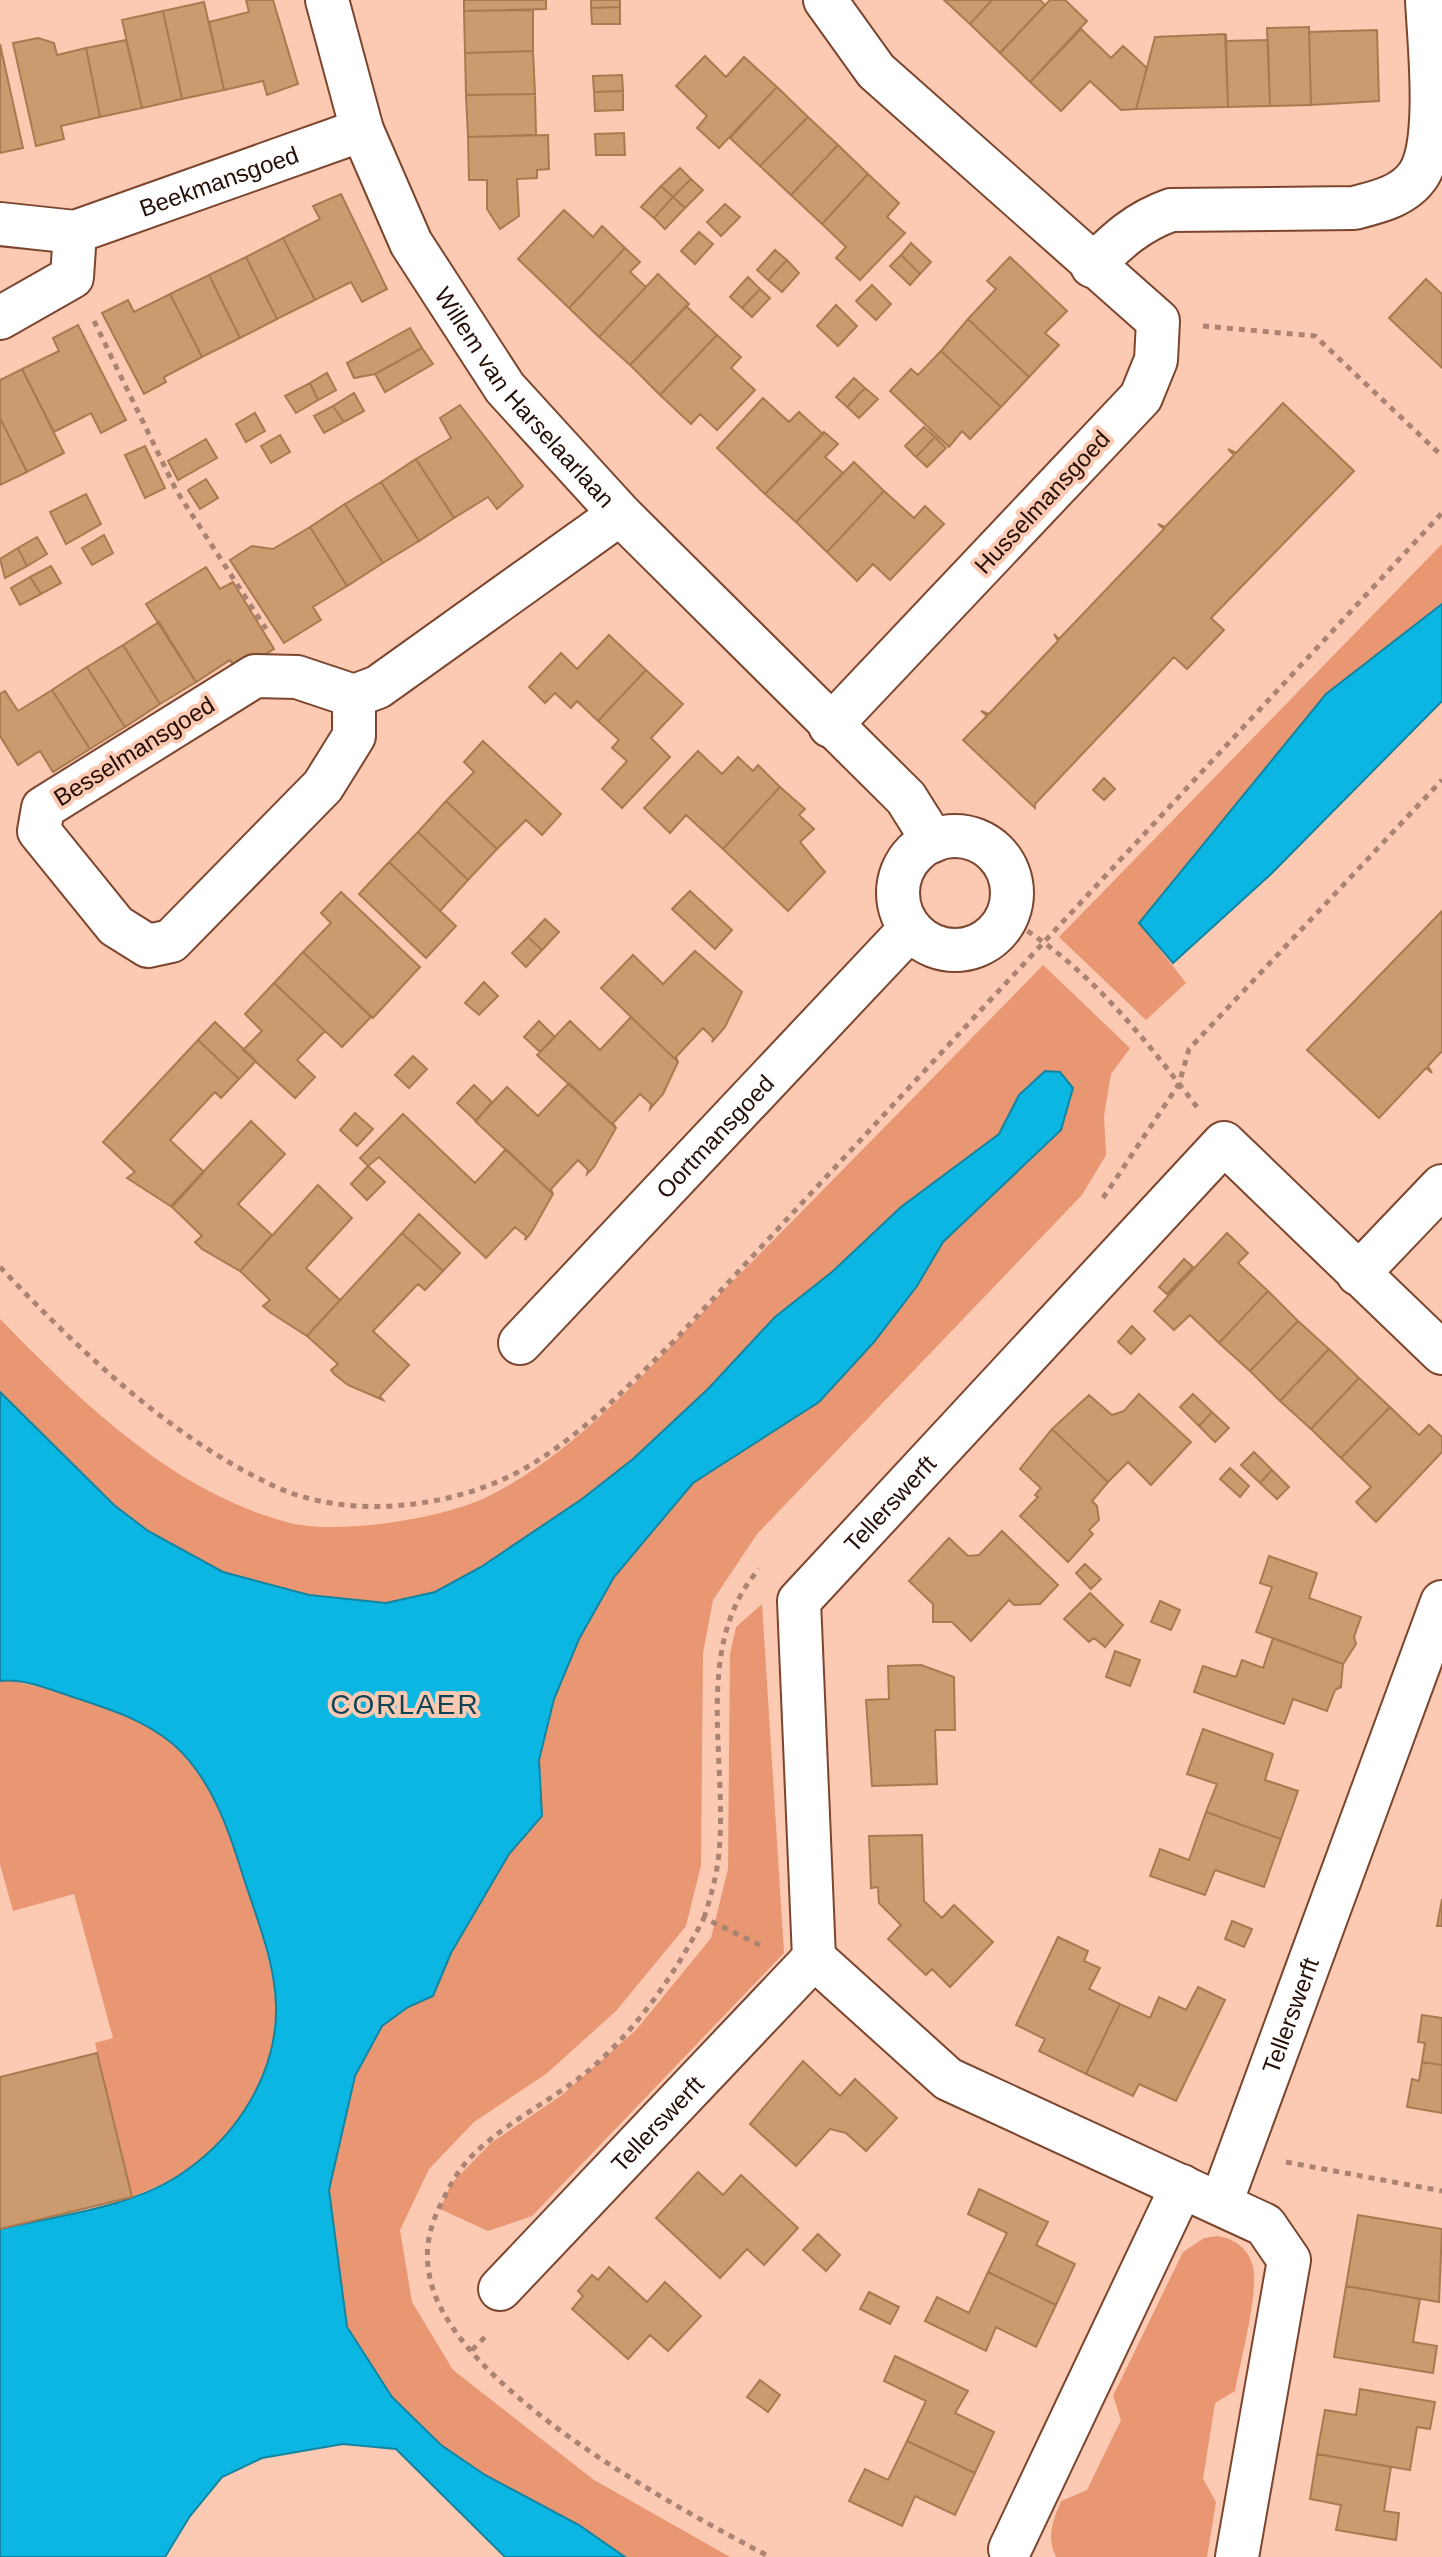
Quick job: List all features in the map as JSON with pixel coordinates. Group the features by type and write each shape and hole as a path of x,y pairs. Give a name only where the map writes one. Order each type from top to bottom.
{"street":[{"name":"Willem van Harselaarlaan","path":"327,0 362,130 411,243 505,388 620,514 830,726"},
{"path":"825,0 876,71 1092,266 1158,321"},
{"path":"1092,266 1125,233 1145,219 1171,210 1354,208 1383,201 1404,189 1419,174 1429,151 1427,0"},
{"name":"Beekmansgoed","path":"0,224 75,232 362,130"},
{"path":"0,318 72,277 75,232"},
{"name":"Husselmansgoed","path":"830,726 1141,397 1156,360 1158,321"},
{"path":"354,696 378,687 620,514"},
{"name":"Besselmansgoed","path":"255,676 297,677 354,696 354,736 323,786 171,941 148,946 116,926 39,831 43,808 255,676"},
{"path":"830,726 906,798 933,841"},
{"path":"955,836 978,841 996,854 1009,873 1012,896 1007,918 993,937 973,948 950,950 928,944 910,929 900,911 897,890 903,869 915,852 933,841 955,836"},
{"name":"Oortmansgoed","path":"520,1343 910,929"},
{"path":"1224,1143 1442,1353"},
{"name":"Tellerswerft","path":"500,2289 814,1958 799,1601 1224,1143"},
{"path":"1358,1274 1442,1186"},
{"name":"Tellerswerft","path":"1221,2203 1442,1602"},
{"path":"814,1958 948,2079 1265,2225 1289,2260 1237,2557"},
{"path":"1010,2549 1182,2186"}],"path":[{"path":"72,277 176,490 297,677"},
{"path":"1158,321 1315,336 1442,456"},
{"path":"1179,1084 1189,1049 1442,780"},
{"path":"1007,918 1046,941 1151,1043 1224,1143"},
{"path":"1240,2153 1442,2191"}],"shaded area":[{"path":"1442,544 1442,604 1326,694 1139,923 1186,983 1146,1020 1059,937"},
{"path":"1043,965 1130,1048 1111,1074 1104,1116 1106,1155 1082,1195 757,1534 713,1600 703,1653 701,1865 686,1926 616,2011 546,2074 474,2122 429,2169 400,2230 412,2302 453,2370 594,2480 730,2557 625,2557 579,2525 485,2475 441,2445 392,2397 347,2327 329,2190 355,2076 382,2026 408,2007 433,1996 451,1953 509,1854 542,1816 539,1760 554,1699 579,1639 614,1577 693,1483 819,1401 917,1286 943,1242 1061,1130 1019,1095 999,1134 901,1207 832,1272 775,1317 708,1389 633,1459 582,1499 481,1567 435,1592 386,1603 309,1595 223,1572 148,1531 114,1505 0,1392 0,1319 62,1381 130,1440 204,1489 244,1508 286,1522 332,1527 389,1523 469,1504 524,1476 617,1401"},
{"path":"762,1604 784,1953 532,2216 488,2231 440,2209 451,2184 491,2143 562,2095 636,2030 711,1938 728,1869 730,1654 736,1627"},
{"path":"7,1680 117,1710 157,1732 188,1759 219,1810 246,1884 267,1956 276,2001 276,2026 264,2076 252,2100 220,2142 201,2160 175,2177 132,2197 95,2043 113,2038 74,1894 13,1911 0,1864 0,1681"},
{"path":"1218,2236 1235,2242 1245,2250 1253,2267 1254,2279 1235,2391 1215,2403 1203,2479 1216,2502 1207,2557 1056,2557 1051,2535 1061,2501 1087,2490 1121,2420 1113,2396 1183,2252 1204,2238"}],"water":[{"path":"1442,604 1442,701 1271,874 1173,963 1139,923 1326,694"},
{"path":"1045,1071 1060,1072 1073,1088 1061,1130 943,1242 917,1286 874,1342 819,1402 693,1483 614,1577 579,1639 554,1699 539,1760 542,1816 509,1854 451,1953 433,1996 408,2007 382,2026 355,2076 329,2190 347,2327 392,2397 441,2445 485,2475 579,2525 625,2557 505,2557 396,2449 343,2444 262,2458 222,2477 190,2516 165,2557 0,2557 0,2229 95,2209 142,2194 164,2184 204,2157 237,2121 262,2078 275,2030 276,2005 269,1956 232,1841 208,1788 186,1757 151,1728 127,1716 39,1686 19,1681 0,1681 0,1392 114,1505 148,1531 223,1572 309,1595 386,1603 435,1592 481,1567 582,1499 633,1459 708,1389 775,1317 832,1272 901,1207 999,1134 1019,1095"}],"building":[{"path":"246,0 273,0 298,84 267,95 263,81 224,90 209,22 249,12"},
{"path":"464,0 546,0 546,9 464,11"},
{"path":"591,0 620,0 620,7 591,8"},
{"path":"944,0 992,0 970,24"},
{"path":"992,0 1040,0 1045,5 1000,53 970,24"},
{"path":"1050,0 1065,0 1087,21 1030,82 1000,53"},
{"path":"204,2 224,90 182,99 163,11"},
{"path":"620,7 620,24 592,24 591,8"},
{"path":"533,10 533,51 465,53 464,11"},
{"path":"163,11 182,99 142,108 122,20"},
{"path":"1309,27 1311,105 1270,106 1267,28"},
{"path":"1081,29 1111,58 1123,46 1147,68 1136,109 1121,110 1090,81 1061,111 1030,82"},
{"path":"1377,30 1379,101 1311,105 1309,32"},
{"path":"1225,34 1228,107 1136,109 1155,37"},
{"path":"38,38 54,43 57,55 86,48 100,117 61,126 64,139 36,146 13,43"},
{"path":"126,40 142,108 100,117 86,48"},
{"path":"1268,40 1270,106 1228,107 1226,41"},
{"path":"0,44 23,148 0,153"},
{"path":"533,51 535,94 466,95 465,53"},
{"path":"705,56 726,77 744,57 777,87 719,148 697,128 707,116 676,86"},
{"path":"622,75 623,91 594,92 593,76"},
{"path":"777,87 808,117 760,166 730,138"},
{"path":"623,91 623,110 595,111 594,92"},
{"path":"535,94 536,135 468,137 466,95"},
{"path":"808,117 838,145 791,195 760,166"},
{"path":"624,133 625,155 596,155 595,134"},
{"path":"548,135 549,169 537,170 537,178 517,179 519,216 500,229 487,209 487,180 469,180 468,137"},
{"path":"838,145 868,174 822,224 791,195"},
{"path":"680,168 691,179 673,197 661,186"},
{"path":"868,174 899,203 887,217 905,233 860,280 836,258 846,247 822,224"},
{"path":"691,179 703,190 685,208 673,197"},
{"path":"661,186 673,197 654,218 641,207"},
{"path":"341,194 387,289 362,302 351,282 315,300 283,238 320,219 313,206"},
{"path":"673,197 685,208 665,229 654,218"},
{"path":"725,204 740,217 721,236 707,222"},
{"path":"564,210 593,237 602,226 625,248 569,308 518,259"},
{"path":"699,232 713,244 695,264 681,251"},
{"path":"283,238 315,300 277,319 246,257"},
{"path":"911,243 931,262 920,274 901,255"},
{"path":"625,248 640,262 630,272 646,287 599,337 569,308"},
{"path":"775,250 787,260 768,280 757,270"},
{"path":"901,255 920,274 910,285 890,266"},
{"path":"246,257 277,319 240,338 209,275"},
{"path":"1010,257 1067,311 1045,333 1059,345 1029,377 968,319 996,289 987,281"},
{"path":"787,260 799,273 782,292 768,280"},
{"path":"658,274 689,304 630,365 599,337"},
{"path":"209,275 240,338 202,357 170,294"},
{"path":"748,277 760,289 742,308 730,297"},
{"path":"1426,279 1442,294 1442,368 1389,318"},
{"path":"872,285 891,304 876,320 856,301"},
{"path":"760,289 770,298 752,317 742,308"},
{"path":"170,294 202,357 164,377 166,382 144,394 102,313 128,300 134,312"},
{"path":"836,305 857,326 838,346 817,326"},
{"path":"686,306 717,335 660,395 630,365"},
{"path":"968,319 1029,377 1001,407 941,351"},
{"path":"78,325 126,420 101,433 91,413 54,432 22,369 59,351 53,338"},
{"path":"410,328 422,348 375,374 354,378 347,363"},
{"path":"717,335 741,357 731,368 755,390 717,430 700,414 691,424 660,395"},
{"path":"422,348 433,364 385,392 375,374"},
{"path":"941,351 1001,407 970,439 962,431 949,447 890,391 911,369 918,375"},
{"path":"22,369 64,453 27,472 0,418 0,380"},
{"path":"327,373 336,390 318,400 310,383"},
{"path":"854,378 865,388 847,407 836,397"},
{"path":"310,383 318,400 296,413 285,396"},
{"path":"865,388 878,399 859,418 847,407"},
{"path":"354,393 364,411 344,422 333,406"},
{"path":"763,398 789,422 799,412 823,434 765,494 717,448"},
{"path":"1283,403 1354,471 1211,618 1224,630 1187,669 1174,657 1035,804 1035,808 963,740 987,716 981,711 989,714 1058,641 1054,634 1059,639 1164,529 1158,524 1165,527 1234,455 1228,449 1236,453"},
{"path":"460,405 523,486 497,509 488,497 454,518 416,459 451,438 440,418"},
{"path":"333,406 344,422 324,433 314,416"},
{"path":"255,413 265,431 246,442 236,424"},
{"path":"0,418 27,472 0,485"},
{"path":"924,427 935,437 916,457 905,446"},
{"path":"824,432 838,444 825,457 843,473 796,522 765,494"},
{"path":"280,435 290,452 271,463 261,446"},
{"path":"935,437 946,448 927,467 916,457"},
{"path":"206,439 217,458 178,480 168,461"},
{"path":"145,446 165,488 145,498 125,455"},
{"path":"416,459 454,518 419,541 381,482"},
{"path":"854,462 884,491 827,552 796,522"},
{"path":"206,479 218,498 200,509 188,490"},
{"path":"381,482 419,541 383,563 345,504"},
{"path":"884,491 914,518 925,506 944,524 890,580 873,564 857,581 827,552"},
{"path":"86,494 101,524 66,544 50,512"},
{"path":"345,504 383,563 347,586 310,527"},
{"path":"310,527 347,586 313,607 321,620 284,643 230,560 252,546 273,549"},
{"path":"104,535 113,553 92,565 82,548"},
{"path":"37,537 47,554 27,566 18,548"},
{"path":"18,548 27,566 5,578 0,559"},
{"path":"51,566 61,583 41,594 30,577"},
{"path":"206,567 220,589 233,582 274,649 238,672 230,660 196,682 146,604"},
{"path":"30,577 41,594 20,605 11,588"},
{"path":"159,622 196,682 160,704 123,645"},
{"path":"609,635 646,670 598,721 577,701 571,708 555,693 545,703 529,687 561,653 577,669"},
{"path":"123,645 160,704 125,727 87,667"},
{"path":"87,667 125,727 90,749 52,690"},
{"path":"646,670 683,704 651,738 670,757 622,808 602,789 627,761 612,748 619,740 598,721"},
{"path":"52,690 90,749 53,772 40,751 18,765 0,736 0,694 5,691 18,711"},
{"path":"483,741 561,814 542,835 526,820 497,849 446,801 474,772 464,762"},
{"path":"698,751 722,774 738,757 753,771 758,765 780,787 723,849 686,815 670,833 644,808"},
{"path":"1104,778 1115,789 1104,800 1093,790"},
{"path":"780,787 805,809 799,815 814,829 800,842 825,872 788,911 723,849"},
{"path":"446,801 497,849 468,880 418,832"},
{"path":"418,832 468,880 440,911 389,862"},
{"path":"389,862 456,926 426,958 359,894"},
{"path":"690,891 732,930 715,949 672,909"},
{"path":"341,892 420,967 373,1018 303,952 331,923 321,913"},
{"path":"1442,911 1442,1051 1428,1066 1432,1073 1426,1068 1379,1118 1307,1050"},
{"path":"545,919 559,932 542,950 528,937"},
{"path":"528,937 542,950 526,967 512,953"},
{"path":"695,951 742,992 725,1027 712,1042 713,1038 703,1028 676,1057 678,1062 601,988 633,955 663,984"},
{"path":"303,952 371,1017 342,1047 274,983"},
{"path":"484,982 498,996 479,1015 465,1003"},
{"path":"274,983 325,1031 297,1060 315,1077 295,1098 243,1050 262,1031 245,1014"},
{"path":"631,1017 678,1062 663,1094 650,1109 651,1104 640,1094 613,1123 616,1128 537,1055 570,1021 600,1050"},
{"path":"539,1021 555,1037 540,1052 524,1037"},
{"path":"215,1022 256,1061 239,1079 198,1040"},
{"path":"198,1040 239,1079 221,1098 215,1092 170,1140 204,1172 172,1207 127,1178 135,1172 103,1142"},
{"path":"413,1056 427,1069 409,1088 395,1075"},
{"path":"569,1083 616,1128 594,1167 587,1174 588,1170 578,1160 551,1189 553,1194 475,1121 507,1087 538,1116"},
{"path":"474,1085 492,1102 476,1121 457,1103"},
{"path":"355,1113 373,1129 357,1146 340,1130"},
{"path":"403,1114 475,1183 506,1149 553,1194 525,1240 526,1236 515,1227 486,1258 379,1157 368,1166 360,1158"},
{"path":"251,1121 285,1154 238,1204 272,1235 240,1271 202,1249 195,1242 202,1236 171,1206"},
{"path":"368,1166 385,1182 367,1200 351,1184"},
{"path":"318,1185 352,1218 306,1268 340,1300 307,1336 263,1306 270,1300 240,1271"},
{"path":"419,1214 460,1253 443,1271 402,1233"},
{"path":"402,1233 443,1271 425,1290 418,1284 373,1331 409,1365 380,1396 383,1400 348,1385 334,1374 331,1370 338,1364 307,1336"},
{"path":"1227,1233 1248,1253 1238,1263 1268,1291 1219,1343 1190,1315 1174,1330 1154,1311"},
{"path":"1184,1259 1193,1267 1167,1294 1159,1287"},
{"path":"1268,1291 1298,1321 1250,1371 1219,1343"},
{"path":"1298,1321 1329,1349 1280,1401 1250,1371"},
{"path":"1132,1326 1145,1339 1131,1354 1118,1342"},
{"path":"1329,1349 1359,1378 1311,1429 1280,1401"},
{"path":"1359,1378 1390,1407 1341,1458 1311,1429"},
{"path":"1139,1394 1191,1442 1151,1485 1128,1462 1108,1482 1052,1429 1089,1395 1112,1415 1124,1411"},
{"path":"1193,1394 1212,1412 1199,1426 1180,1407"},
{"path":"1390,1407 1419,1435 1429,1425 1442,1437 1442,1452 1376,1522 1356,1502 1371,1487 1341,1458"},
{"path":"1212,1412 1229,1428 1215,1442 1199,1426"},
{"path":"1052,1429 1108,1482 1092,1501 1097,1506 1099,1520 1089,1530 1093,1534 1068,1562 1020,1516 1038,1497 1035,1495 1041,1488 1020,1469"},
{"path":"1254,1452 1272,1470 1260,1483 1241,1465"},
{"path":"1230,1468 1249,1486 1240,1497 1220,1479"},
{"path":"1272,1470 1289,1487 1277,1499 1260,1483"},
{"path":"1002,1531 1058,1585 1040,1604 1014,1605 1009,1600 971,1641 952,1622 933,1622 933,1604 909,1581 949,1538 968,1556 979,1555"},
{"path":"1269,1556 1317,1573 1309,1598 1361,1617 1354,1637 1356,1644 1343,1664 1256,1632 1272,1587 1260,1583"},
{"path":"1085,1564 1101,1579 1091,1589 1076,1573"},
{"path":"1090,1593 1123,1625 1105,1647 1094,1638 1089,1642 1064,1619"},
{"path":"1160,1601 1180,1610 1171,1630 1151,1622"},
{"path":"1273,1638 1343,1664 1341,1687 1335,1690 1327,1711 1293,1699 1284,1724 1194,1692 1203,1666 1236,1677 1242,1660 1263,1668"},
{"path":"1115,1651 1140,1660 1130,1686 1106,1677"},
{"path":"921,1665 954,1677 955,1730 935,1730 937,1784 872,1786 866,1700 889,1699 888,1666"},
{"path":"1203,1729 1273,1754 1265,1780 1298,1791 1281,1839 1206,1812 1217,1784 1187,1774"},
{"path":"1206,1812 1281,1839 1264,1887 1215,1870 1205,1895 1150,1876 1160,1849 1189,1860"},
{"path":"922,1835 924,1901 942,1918 954,1905 993,1942 950,1987 932,1969 926,1975 888,1939 901,1925 879,1903 878,1887 871,1888 869,1836"},
{"path":"1442,1899 1442,1926 1437,1926"},
{"path":"1232,1921 1252,1929 1244,1947 1225,1939"},
{"path":"1058,1937 1088,1951 1084,1961 1100,1968 1089,1989 1120,2004 1086,2074 1039,2051 1045,2039 1016,2025"},
{"path":"1198,1987 1225,2000 1176,2101 1139,2084 1133,2096 1086,2074 1120,2004 1150,2018 1159,1997 1186,2010"},
{"path":"1422,2015 1442,2018 1442,2065 1422,2062 1425,2043 1418,2042"},
{"path":"97,2053 132,2197 0,2229 0,2077"},
{"path":"803,2061 840,2096 855,2079 897,2118 866,2151 846,2133 830,2129 796,2166 750,2124"},
{"path":"1422,2062 1442,2065 1442,2113 1407,2107 1412,2079 1419,2081"},
{"path":"698,2172 723,2195 741,2175 798,2228 764,2265 747,2249 720,2278 656,2218"},
{"path":"979,2189 1048,2222 1036,2245 1075,2264 1056,2305 988,2272 1007,2233 968,2214"},
{"path":"1358,2215 1442,2229 1439,2302 1346,2286"},
{"path":"818,2234 840,2255 826,2271 803,2250"},
{"path":"609,2267 647,2302 665,2282 701,2316 668,2351 650,2335 628,2359 572,2309 583,2296 578,2291 592,2275 598,2280"},
{"path":"988,2272 1056,2305 1036,2347 996,2327 986,2351 925,2321 937,2297 969,2313"},
{"path":"1346,2286 1420,2299 1413,2342 1437,2346 1433,2373 1334,2357"},
{"path":"869,2292 899,2307 890,2324 860,2309"},
{"path":"895,2356 968,2391 955,2413 994,2432 975,2473 907,2441 926,2401 884,2381"},
{"path":"760,2380 780,2395 768,2412 747,2397"},
{"path":"1360,2389 1435,2402 1430,2429 1417,2427 1410,2470 1317,2454 1325,2410 1356,2415"},
{"path":"907,2441 975,2473 955,2515 915,2496 902,2526 849,2501 865,2469 888,2480"},
{"path":"1317,2454 1391,2467 1384,2511 1399,2513 1396,2540 1336,2530 1341,2505 1310,2499"}],"district":[{"name":"CORLAER","path":"405,1704"}]}
